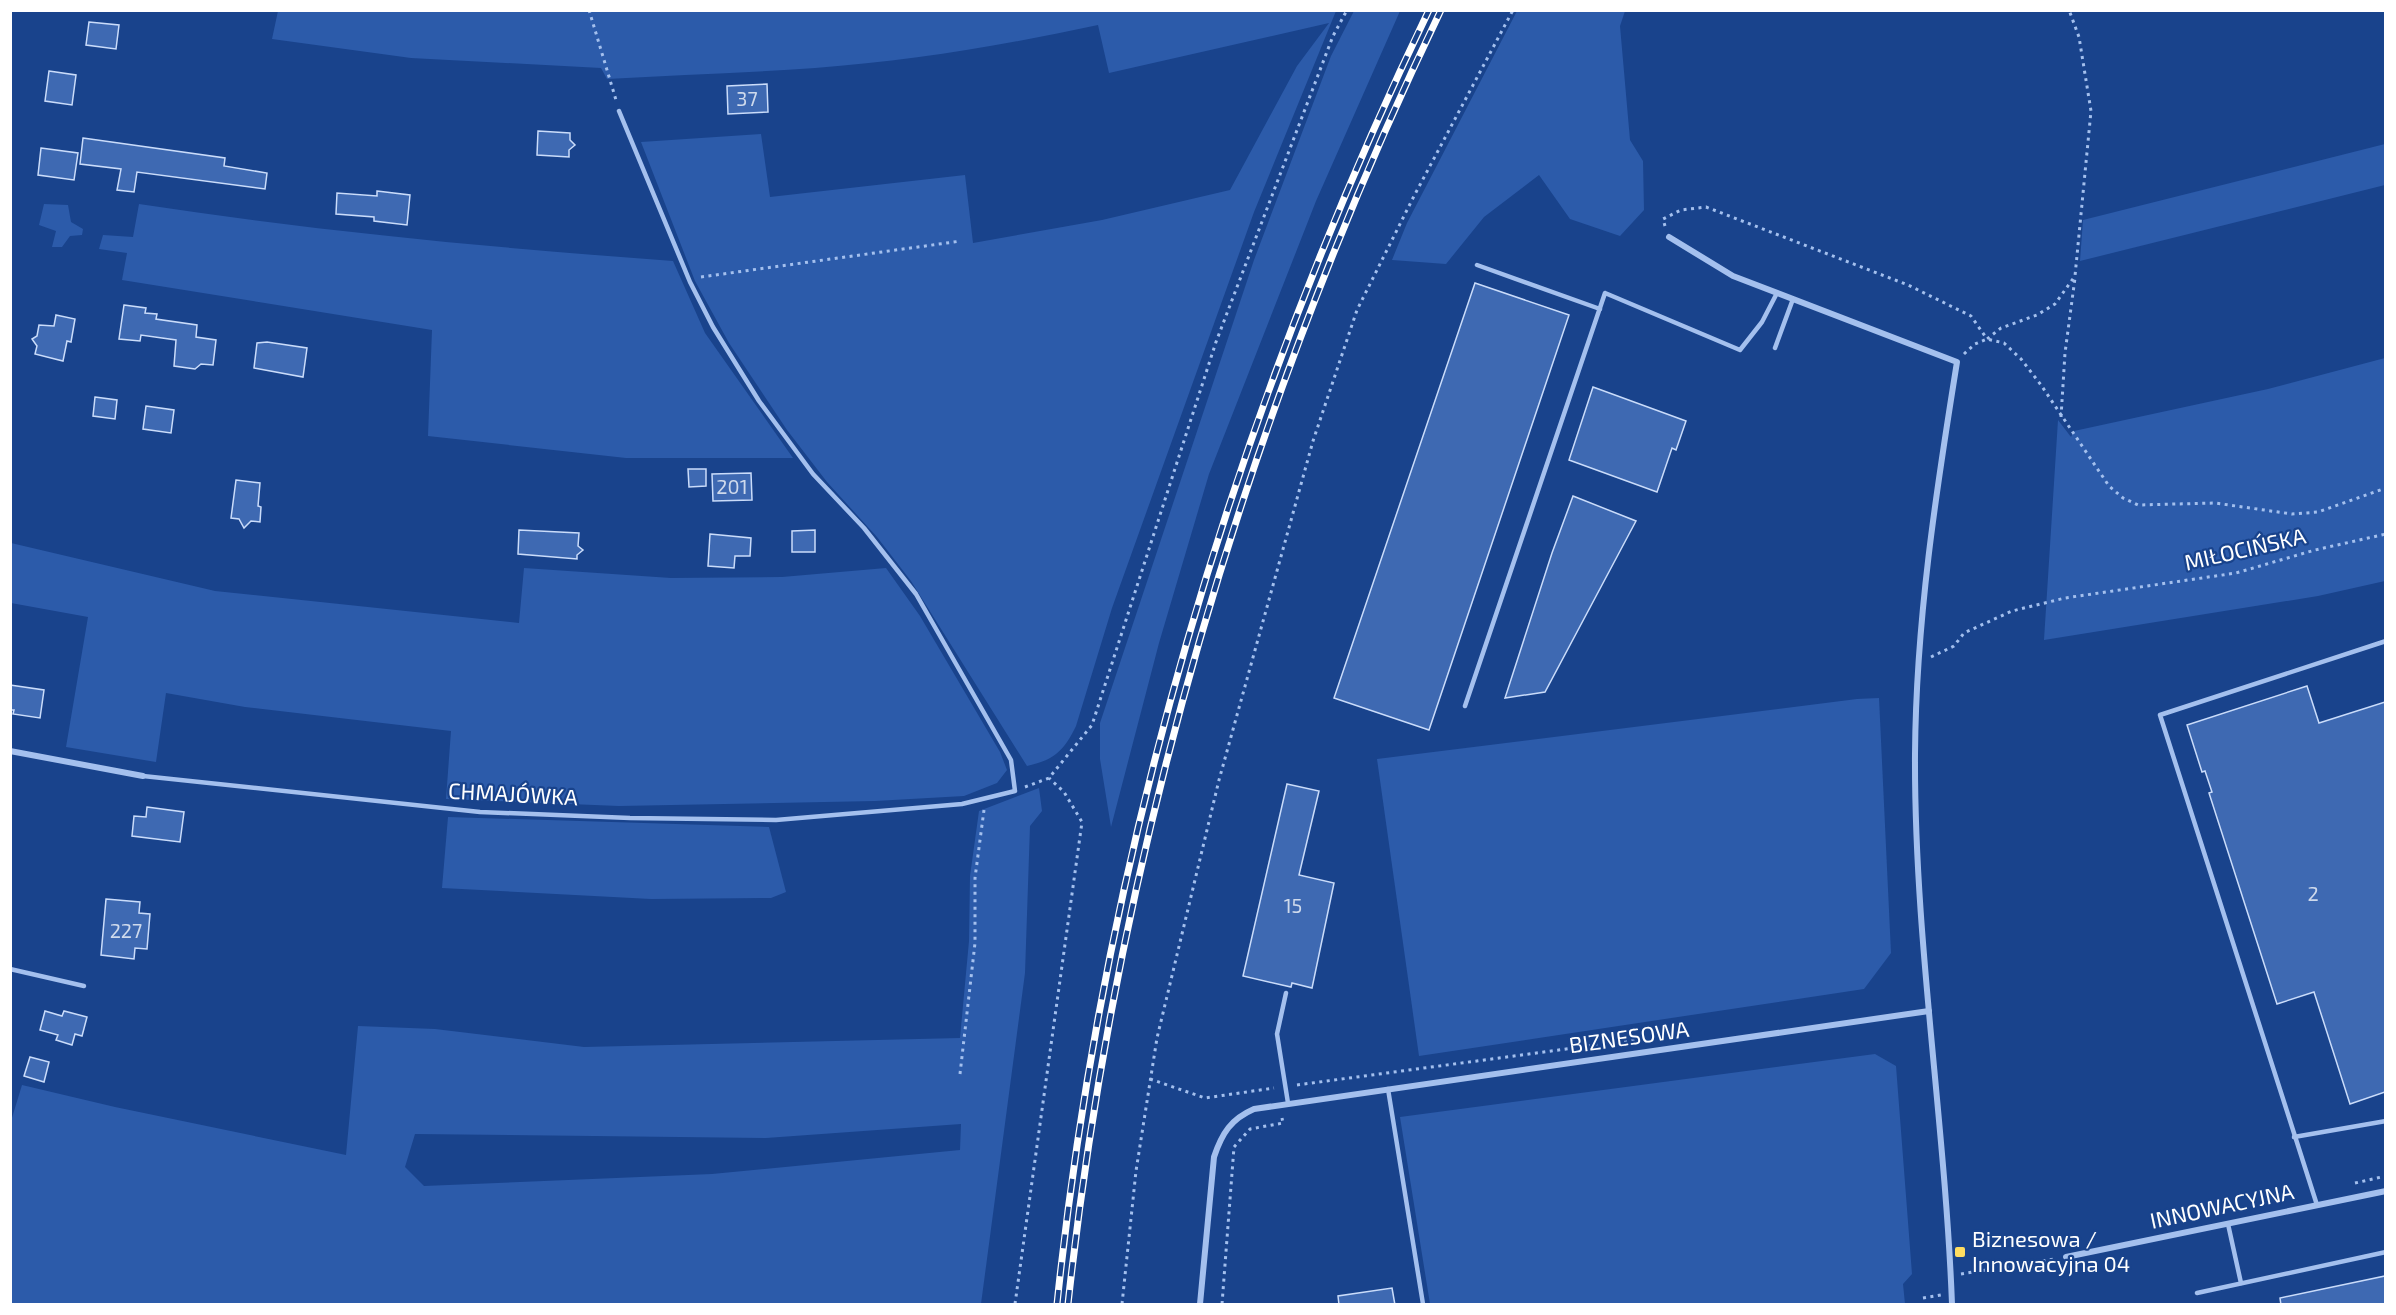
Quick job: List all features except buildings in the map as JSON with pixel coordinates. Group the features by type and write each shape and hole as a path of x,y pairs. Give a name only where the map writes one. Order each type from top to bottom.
{"street":[{"path":"1669,237 1732,276 1957,362 1928,550 1917,661 1917,845 1952,1305"},
{"name":"CHMAJÓWKA","path":"10,751 142,776"},
{"name":"BIZNESOWA","path":"1200,1305 1213,1168 1221,1137 1232,1122 1254,1109 1929,1011"},
{"name":"INNOWACYJNA","path":"2066,1257 2385,1191"}],"lane":[{"path":"619,111 689,279 713,327 759,401 813,474 864,528 916,594 1011,760 1014,791"},
{"path":"1478,265 1600,309"},
{"path":"1465,706 1605,293 1740,350 1762,322 1777,293"},
{"path":"1775,348 1793,299"},
{"path":"2317,1205 2160,715 2385,641"},
{"name":"CHMAJÓWKA","path":"142,776 480,812 630,818 776,819 962,804 1014,791"},
{"path":"10,969 84,986"},
{"path":"1286,993 1277,1034 1288,1103"},
{"path":"1388,1089 1423,1305"},
{"path":"2294,1137 2385,1121"},
{"path":"2228,1224 2241,1283"},
{"path":"2196,1293 2385,1252"}],"path":[{"path":"589,10 619,111"},
{"path":"1014,791 1049,778 1092,725 1216,342 1333,36 1347,10"},
{"path":"1122,1305 1136,1171 1157,1038 1219,780 1320,419 1357,310 1414,196 1513,10"},
{"path":"2061,417 2065,353 2091,111 2079,37 2070,10"},
{"path":"1669,237 1662,219 1681,210 1706,207 1908,285 1971,316 1987,339 2004,343 2021,358 2109,486 2123,498 2138,505 2215,503 2292,514 2318,512 2385,488"},
{"path":"689,279 961,241"},
{"path":"1957,362 1974,344 1987,339 2001,328 2037,315 2055,304 2075,276"},
{"name":"MIŁOCIŃSKA","path":"1917,661 1954,646 1964,633 2012,611 2065,598 2236,573 2315,549 2385,534"},
{"path":"1015,1305 1082,822 1064,792 1049,778"},
{"path":"960,1074 975,942 975,878 985,799"},
{"path":"1150,1079 1205,1098 1279,1087"},
{"path":"1950,1276 2066,1257"},
{"path":"1923,1298 1952,1294"}],"shaded area":[{"path":"278,11 1336,11 1254,212 1112,608 1076,726 1062,748 1044,761 1027,766 911,581 877,537 827,482 787,430 729,343 695,281 641,142 761,134 770,197 965,175 973,243 1102,220 1230,190 1297,66 1329,23 1109,73 1098,25 993,46 851,65 607,79 601,68 411,58 272,39"},
{"path":"1354,11 1400,11 1316,201 1209,474 1159,643 1111,827 1100,759 1100,723 1254,260 1331,56"},
{"path":"1517,11 1625,11 1620,26 1630,140 1643,161 1644,210 1620,236 1570,219 1539,175 1484,217 1446,264 1392,260 1407,223"},
{"path":"2385,144 2385,185 2080,261 2083,220"},
{"path":"44,204 68,205 71,222 83,229 82,235 70,236 62,247 52,247 56,231 39,225"},
{"path":"139,204 406,238 673,261 705,333 793,458 626,458 428,436 432,330 122,280 127,253 99,249 103,235 133,237"},
{"path":"2385,358 2385,581 2318,596 2044,640 2058,420 2071,437 2074,431 2268,389"},
{"path":"11,543 215,591 519,623 524,568 671,578 782,577 886,568 920,616 1000,752 1007,770 997,783 964,796 875,801 619,806 446,799 451,731 245,707 166,693 156,762 66,747 88,617 11,603"},
{"path":"1879,698 1891,953 1864,989 1419,1056 1377,759"},
{"path":"1039,788 1042,811 1030,826 1025,973 981,1304 11,1304 11,1121 22,1085 115,1107 346,1155 358,1026 435,1029 584,1047 960,1038 969,941 970,876 979,811","holes":["961,1124 960,1150 712,1174 424,1186 405,1167 415,1134 766,1138"]},
{"path":"448,817 769,827 786,892 771,898 651,899 442,888"},
{"path":"1875,1054 1896,1066 1912,1274 1903,1284 1905,1304 1430,1304 1400,1117"}],"railway":[{"path":"1057,1304 1078,1136 1107,970 1144,805 1187,641 1238,480 1295,321 1359,164 1429,10"},
{"path":"1068,1304 1090,1136 1119,970 1156,805 1199,641 1250,480 1307,321 1371,164 1441,10"}],"place":[{"name":"Biznesowa / Innowacyjna 04","path":"1960,1252"}]}
